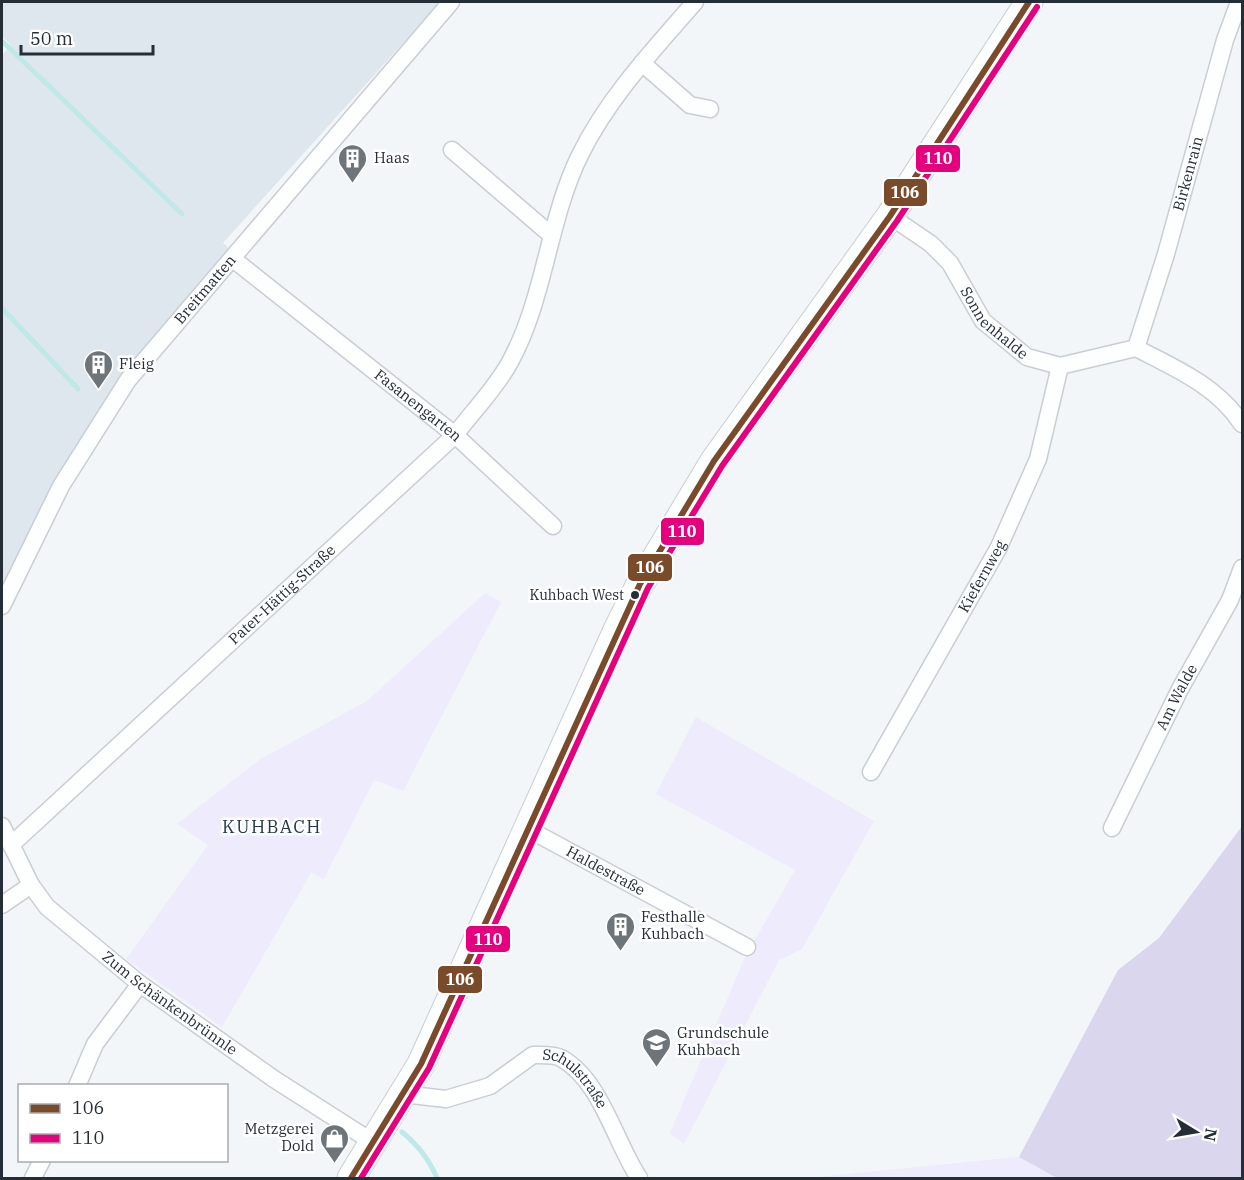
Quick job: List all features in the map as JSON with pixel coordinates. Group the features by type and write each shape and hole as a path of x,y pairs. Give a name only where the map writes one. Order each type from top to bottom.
{"main road":[{"path":"351,1179 421,1064 617,630 646,575 714,461 890,216 1022,4"}],"street":[{"name":"Breitmatten","path":"2,606 61,486 101,418 128,380 233,259 281,198 451,2"},
{"name":"Fasanengarten","path":"233,259 455,435 509,363 532,304 551,235 580,154 605,113 642,63 695,2"},
{"name":"Birkenrain","path":"1136,348 1166,254 1225,40 1239,2"},
{"path":"642,63 690,105 710,109"},
{"path":"452,150 551,235"},
{"name":"Sonnenhalde","path":"890,216 932,244 950,263 983,321 1002,339 1027,357 1060,366 1136,348"},
{"path":"1136,348 1199,380 1237,415 1242,424"},
{"name":"Kiefernweg","path":"871,772 999,547 1038,459 1060,366"},
{"path":"455,435 553,526"},
{"name":"Pater-Hättig-Straße","path":"11,845 455,435"},
{"name":"Am Walde","path":"1112,828 1180,689 1230,600 1242,568"},
{"name":"Zum Schänkenbrünnle","path":"2,826 31,885 47,908 140,984 274,1079 374,1143"},
{"name":"Haldestraße","path":"528,829 747,947"},
{"path":"2,905 31,885"},
{"path":"78,1084 95,1044 140,984"},
{"name":"Schulstraße","path":"403,1094 446,1100 490,1086 533,1054 559,1057 582,1075 607,1114 628,1162 639,1179"},
{"path":"33,1179 42,1162"}],"shaded area":[{"path":"2,2 440,2 223,243 231,250 123,377 2,597 2,55 11,45 2,36"},
{"path":"485,593 501,602 403,791 374,780 324,879 311,873 222,1027 126,959 208,845 177,824 259,760 367,701"},
{"path":"696,717 874,821 802,949 779,960 684,1144 670,1133 745,957 795,870 656,794"},
{"path":"1242,826 1242,1178 1057,1178 1019,1157 1118,970 1159,938"},
{"path":"1019,1157 1057,1178 806,1178"}],"waterway":[{"path":"2,41 182,214"},
{"path":"2,308 78,389"},
{"path":"402,1132 422,1153 437,1178"}],"transit line":[{"name":"106","path":"351,1178 421,1064 640,584 714,461 890,216 1029,2"},
{"name":"110","path":"361,1178 429,1068 648,588 722,466 897,221 1037,7"}],"place":[{"name":"Haas","path":"353,184"},
{"name":"Fleig","path":"98,390"},
{"name":"Kuhbach West","path":"635,595"},
{"name":"Festhalle Kuhbach","path":"620,952"},
{"name":"Grundschule Kuhbach","path":"656,1068"},
{"name":"Metzgerei Dold","path":"335,1164"}],"district":[{"name":"KUHBACH","path":"272,827"}]}
